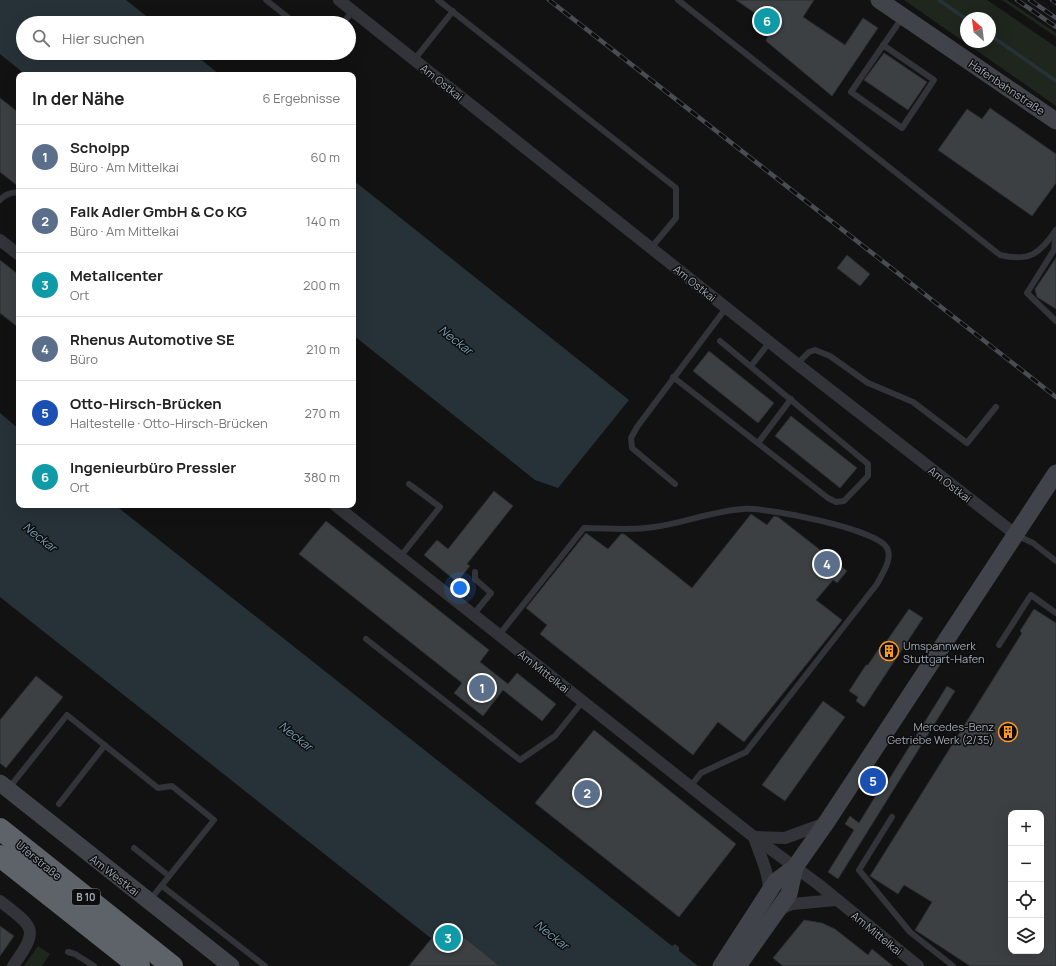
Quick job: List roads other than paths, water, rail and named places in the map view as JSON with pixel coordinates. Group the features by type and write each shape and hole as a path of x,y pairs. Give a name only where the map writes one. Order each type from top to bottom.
{"highway":[{"name":"Uferstraße","path":"0,829 172,966"},
{"name":"Uferstraße","path":"0,856 139,966"}],"main road":[{"name":"Hafenbahnstraße","path":"879,0 1056,121"},
{"path":"738,966 748,938 769,891 776,881 795,867 826,823 1056,473"},
{"name":"Am Westkai","path":"4,786 231,966"},
{"path":"721,966 777,911 789,894 795,867"}],"street":[{"name":"Am Ostkai","path":"339,0 770,343 1015,534"},
{"path":"0,240 16,253"},
{"name":"Am Mittelkai","path":"339,508 690,787 795,867 918,966"},
{"path":"769,891 768,874 754,837 786,838 826,823"},
{"path":"777,911 792,904 836,900"},
{"path":"0,901 28,924 31,932 30,939 13,966"}],"lane":[{"path":"266,0 285,16"},
{"path":"438,0 676,188 676,218 651,248"},
{"path":"678,0 1000,255 1015,258 1029,257 1045,246 1056,231"},
{"path":"349,16 353,11"},
{"path":"414,60 452,11"},
{"path":"883,45 934,80 902,128 851,92 883,45 903,16"},
{"path":"0,200 3,196 16,193"},
{"path":"1056,231 1054,250 1027,293 1056,321"},
{"path":"675,484 632,448 631,438 645,415 673,376 726,308"},
{"path":"673,376 828,498 836,502 844,502 868,476 868,464 720,341"},
{"path":"751,366 770,343"},
{"path":"797,364 809,352 816,350 830,356 868,383 913,402 967,443 996,407"},
{"path":"758,443 791,399"},
{"path":"400,557 440,507 409,484"},
{"path":"499,635 584,528 648,528 720,512 744,509 768,510 810,518 866,535 882,542 886,546 889,553 887,564 877,584 751,746 746,752 701,773 690,787"},
{"name":"Am Ostkai","path":"1015,534 1033,543 1056,561"},
{"path":"473,615 491,593 475,579 475,572"},
{"path":"999,645 1031,595 1056,613"},
{"path":"366,639 520,760 555,736 583,701"},
{"path":"4,786 67,715 158,788 172,786 214,820 149,902"},
{"path":"59,804 105,745"},
{"path":"892,817 858,870 910,932 953,966"},
{"path":"134,848 169,876"},
{"path":"162,886 265,966"},
{"path":"68,952 76,954 94,966"}],"water":[{"path":"0,0 126,0 146,16 16,16 16,60 202,60 216,72 22,72 0,54"},
{"name":"Neckar","path":"356,182 629,400 558,488 535,480 356,337"},
{"name":"Neckar","path":"0,413 16,426 16,508 119,508 672,946 675,944 679,947 679,951 698,966 466,966 0,597"}],"waterway":[{"path":"939,0 960,15"},
{"path":"996,39 1056,81"}],"railway":[{"path":"549,0 1056,397"},
{"path":"1017,0 1056,27"},
{"path":"1030,0 1056,18"},
{"path":"1052,0 1056,3"}],"place":[{"name":"Ingenieurbüro Pressler","path":"767,21"},
{"name":"Rhenus Automotive SE","path":"827,564"},
{"name":"Umspannwerk Stuttgart-Hafen","path":"889,651"},
{"name":"Scholpp","path":"482,688"},
{"name":"Mercedes-Benz Getriebe Werk (2/35)","path":"1008,732"},
{"name":"Otto-Hirsch-Brücken","path":"873,781"},
{"name":"Falk Adler GmbH & Co KG","path":"587,793"},
{"name":"Metallcenter","path":"448,938"}]}
